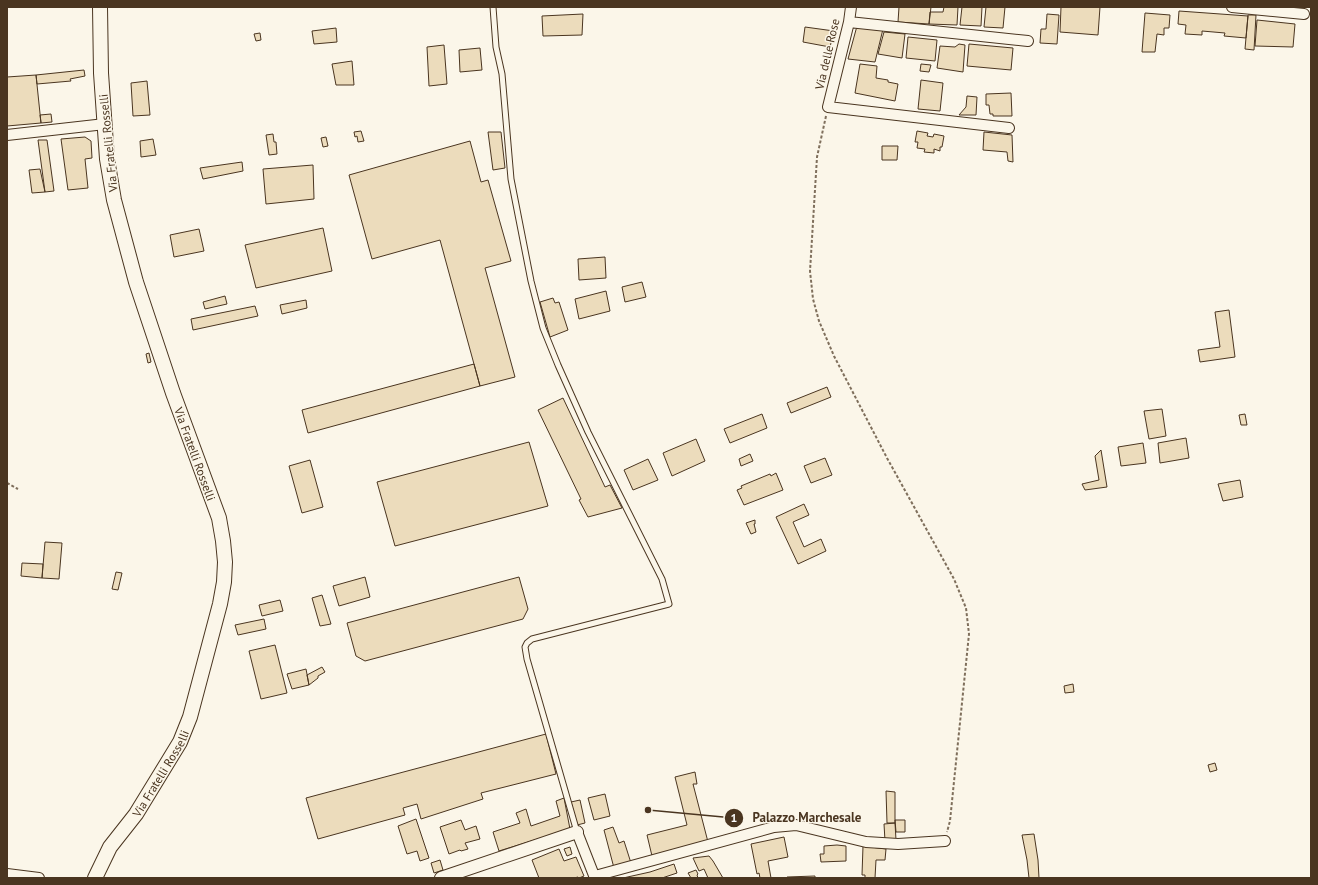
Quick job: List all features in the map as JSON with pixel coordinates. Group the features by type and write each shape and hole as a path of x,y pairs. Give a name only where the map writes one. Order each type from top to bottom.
{"main road":[{"name":"Via Fratelli Rosselli","path":"95,878 110,847 136,814 182,736 190,717 220,604 224,582 225,562 224,541 219,518 168,378 136,282 114,200 107,159 101,73 100,7"}],"street":[{"name":"Via delle Rose","path":"828,107 849,22 851,7"},
{"path":"1232,7 1304,14"},
{"path":"849,22 1028,41"},
{"path":"828,107 1009,128"},
{"path":"7,135 105,124"},
{"path":"441,878 577,832 595,877 774,827 796,826 866,842 898,844 945,841"},
{"path":"7,874 39,878"}],"lane":[{"path":"493,7 496,47 502,74 511,179 531,281 543,328 588,432 662,579 669,604 532,640 527,643 525,647 527,659 577,832"}],"path":[{"path":"828,107 818,157 810,271 813,298 819,321 834,356 887,458 954,579 966,608 969,634 950,821 945,841"},
{"path":"7,483 18,489"}],"building":[{"path":"899,7 931,7 929,24 898,22"},
{"path":"944,7 958,7 957,25 929,24 930,12 943,12"},
{"path":"962,7 982,7 981,26 960,25"},
{"path":"986,7 1005,7 1003,28 984,27"},
{"path":"1061,7 1100,7 1098,35 1060,32"},
{"path":"1179,11 1248,16 1246,38 1224,36 1225,33 1202,31 1202,35 1185,34 1186,25 1178,24"},
{"path":"1145,13 1170,15 1169,28 1164,28 1164,35 1157,34 1155,52 1142,52"},
{"path":"583,14 582,35 543,36 542,16"},
{"path":"1047,14 1059,15 1057,44 1040,43 1041,29 1046,29"},
{"path":"1248,15 1256,15 1254,50 1245,49"},
{"path":"1257,20 1295,24 1293,47 1255,46"},
{"path":"857,26 883,29 875,62 848,59"},
{"path":"805,27 834,31 830,47 803,42"},
{"path":"336,28 337,42 314,44 312,31"},
{"path":"884,32 905,34 902,58 878,54"},
{"path":"260,33 261,40 256,41 254,34"},
{"path":"908,37 937,40 935,61 906,58"},
{"path":"959,44 965,45 963,72 937,68 940,46 955,47"},
{"path":"969,44 1013,48 1011,70 967,66"},
{"path":"444,45 447,84 429,86 427,47"},
{"path":"480,48 482,70 460,72 459,50"},
{"path":"352,61 354,85 336,85 332,64"},
{"path":"860,64 877,66 876,78 888,80 888,82 898,84 895,101 855,93"},
{"path":"921,64 931,65 929,72 920,71"},
{"path":"84,70 85,76 70,79 71,81 37,84 36,75"},
{"path":"36,75 41,123 7,126 7,77"},
{"path":"921,80 943,83 940,111 918,109"},
{"path":"147,81 150,115 133,116 131,83"},
{"path":"1011,93 1012,116 993,116 993,114 990,114 989,105 986,105 986,94"},
{"path":"967,96 977,97 976,115 959,115 966,107"},
{"path":"51,114 52,122 41,123 40,115"},
{"path":"361,131 364,141 358,142 357,136 355,137 354,132"},
{"path":"917,131 928,133 927,136 933,137 934,134 944,136 940,151 934,149 934,153 924,152 925,149 917,148 918,142 915,142"},
{"path":"488,132 501,132 505,168 493,170"},
{"path":"984,132 1012,135 1013,162 1008,161 1007,152 983,150"},
{"path":"273,134 274,142 276,142 277,154 269,155 266,135"},
{"path":"85,137 91,141 92,158 85,159 88,188 68,190 61,139"},
{"path":"326,137 328,146 323,147 321,138"},
{"path":"153,139 156,155 141,157 140,141"},
{"path":"38,140 47,140 54,191 45,192"},
{"path":"470,141 481,182 488,180 511,261 485,268 515,377 480,386 440,240 372,259 349,175"},
{"path":"882,146 898,146 897,160 882,160"},
{"path":"242,162 243,171 203,179 200,168"},
{"path":"313,165 314,199 266,204 263,169"},
{"path":"40,169 45,192 32,193 29,170"},
{"path":"323,228 332,271 256,288 245,245"},
{"path":"199,229 204,251 174,257 170,235"},
{"path":"605,257 606,278 579,280 578,259"},
{"path":"642,282 646,297 625,302 622,287"},
{"path":"606,291 610,311 579,319 575,299"},
{"path":"225,296 227,304 205,309 203,302"},
{"path":"553,298 555,303 559,302 568,330 550,337 540,302"},
{"path":"306,300 307,308 282,314 280,305"},
{"path":"255,306 258,316 193,330 191,319"},
{"path":"1229,310 1235,357 1200,362 1198,350 1220,347 1215,312"},
{"path":"149,353 151,362 148,363 146,354"},
{"path":"474,364 480,386 308,433 302,410"},
{"path":"827,387 831,397 791,413 787,403"},
{"path":"563,398 605,487 610,485 622,508 588,517 579,500 581,499 538,410"},
{"path":"1162,409 1166,436 1149,439 1144,411"},
{"path":"762,414 767,428 730,443 724,429"},
{"path":"1245,414 1247,425 1241,425 1239,415"},
{"path":"1186,438 1189,458 1160,463 1158,443"},
{"path":"696,439 705,461 672,476 663,453"},
{"path":"529,442 548,506 395,546 377,482"},
{"path":"1143,443 1146,463 1121,466 1118,447"},
{"path":"1101,450 1107,487 1085,490 1082,484 1099,480 1095,456"},
{"path":"750,454 753,461 741,466 739,459"},
{"path":"825,458 832,475 811,483 804,466"},
{"path":"648,459 658,480 633,490 624,470"},
{"path":"310,460 323,507 302,513 289,466"},
{"path":"776,473 783,490 744,505 737,490 742,488 741,486"},
{"path":"1240,480 1243,497 1223,501 1218,484"},
{"path":"804,504 809,515 793,522 804,547 821,539 826,551 798,564 776,517"},
{"path":"755,520 754,524 756,532 751,534 746,523"},
{"path":"45,542 62,543 59,579 42,578"},
{"path":"22,563 43,564 42,578 21,576"},
{"path":"116,572 122,573 118,590 112,589"},
{"path":"365,577 370,597 339,606 333,586"},
{"path":"519,577 528,609 523,619 365,661 356,656 347,623"},
{"path":"322,595 331,624 320,626 312,598"},
{"path":"280,600 283,611 262,616 259,605"},
{"path":"264,619 266,629 238,635 235,625"},
{"path":"275,645 287,693 261,699 249,651"},
{"path":"322,667 325,672 318,676 318,678 309,685 307,675"},
{"path":"306,669 309,685 292,689 287,674"},
{"path":"1073,684 1074,692 1065,693 1064,686"},
{"path":"546,734 556,774 481,793 483,799 421,819 417,804 403,808 405,815 318,839 306,798"},
{"path":"1215,763 1217,770 1210,772 1208,765"},
{"path":"695,772 697,784 693,784 708,842 652,856 647,835 687,825 675,777"},
{"path":"886,791 895,792 895,823 887,823"},
{"path":"605,794 610,816 594,820 588,798"},
{"path":"564,798 570,829 499,851 493,832 520,823 516,813 526,809 531,826 560,816 556,801"},
{"path":"580,800 585,823 577,825 571,802"},
{"path":"416,819 429,858 420,861 417,851 407,854 398,826"},
{"path":"461,820 465,830 476,826 480,839 465,843 468,849 449,854 440,827"},
{"path":"895,820 905,820 905,832 896,832"},
{"path":"895,823 896,840 885,841 884,824"},
{"path":"613,827 619,843 624,841 631,863 614,868 604,830"},
{"path":"1034,834 1039,878 1029,878 1022,835"},
{"path":"784,837 788,857 768,861 771,878 760,878 759,873 757,874 751,844"},
{"path":"824,846 846,846 846,861 821,862 820,854 824,854"},
{"path":"863,846 886,849 885,860 876,860 875,878 865,878 865,875 862,875"},
{"path":"570,847 572,854 567,856 564,849"},
{"path":"559,849 564,861 576,857 584,876 579,878 539,878 532,860"},
{"path":"709,856 723,878 708,878 704,869 699,871 693,858"},
{"path":"440,860 443,870 434,873 431,863"},
{"path":"674,864 677,873 662,878 623,878 650,872"},
{"path":"696,870 698,878 691,878 688,873"},
{"path":"815,876 815,878 787,878 787,877"}],"place":[{"name":"Palazzo Marchesale","path":"648,810"}]}
